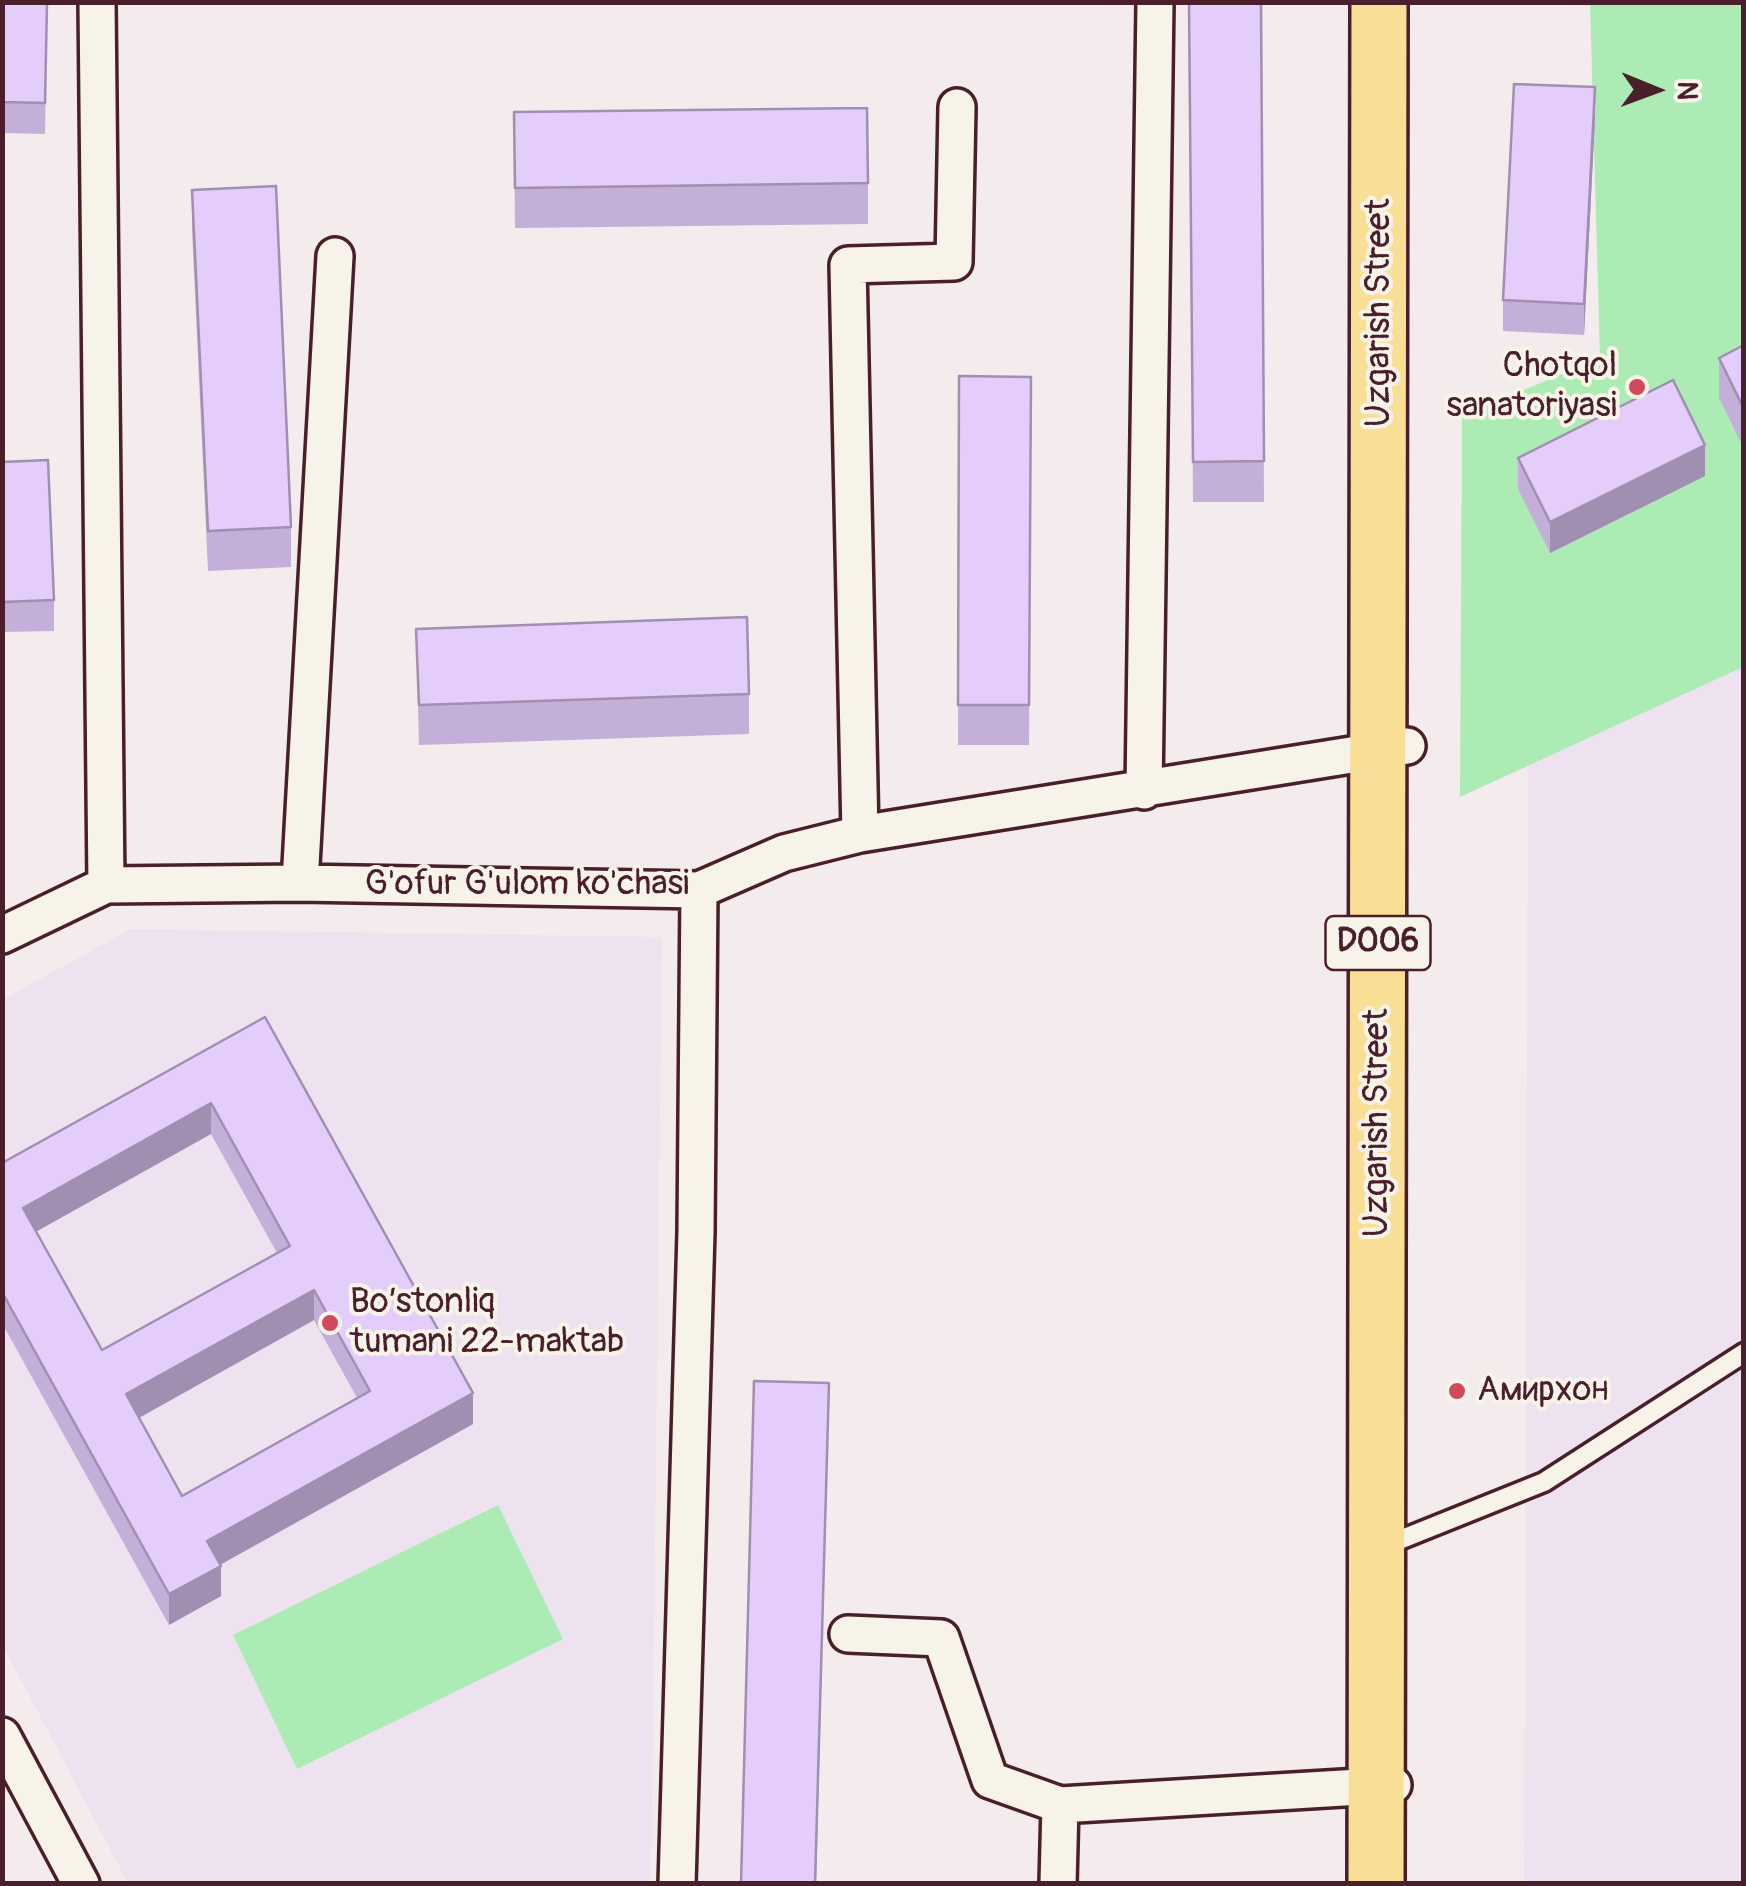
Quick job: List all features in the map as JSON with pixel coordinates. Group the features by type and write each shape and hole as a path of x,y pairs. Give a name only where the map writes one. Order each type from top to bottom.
{"main road":[{"name":"Uzgarish Street","path":"1379,2 1392,748"},
{"name":"Uzgarish Street","path":"1376,1884 1388,1785 1392,748 1404,2"},
{"name":"Uzgarish Street","path":"1388,1785 1400,1884"}],"street":[{"path":"97,2 106,885"},
{"path":"1144,791 1155,2"},
{"path":"860,834 848,265 954,262 957,107"},
{"path":"300,883 334,256"},
{"name":"G'ofur G'ulom ko'chasi","path":"2,935 106,885 300,883 699,890 784,853 860,834 1392,748"},
{"path":"677,1884 696,1232 699,890"},
{"path":"848,1634 941,1638 990,1780 1060,1805 1388,1785"},
{"path":"2,1736 80,1884"},
{"path":"1058,1884 1060,1805"}],"lane":[{"path":"1390,1540 1544,1482 1744,1353"}],"shaded area":[{"path":"1743,663 1743,1883 1524,1884 1528,758"},
{"name":"Bo’stonliq tumani 22-maktab","path":"131,929 662,937 651,1883 128,1883 3,1646 2,1000"}],"green space":[{"name":"Chotqol sanatoriyasi","path":"1590,3 1743,3 1743,667 1460,797 1462,416 1600,358"},
{"path":"498,1505 563,1639 297,1769 233,1635"}],"building":[{"path":"2,2 47,2 45,103 2,102"},
{"path":"1189,2 1261,2 1264,461 1193,462"},
{"path":"1514,84 1595,87 1584,304 1503,300"},
{"path":"867,108 868,183 515,188 514,112"},
{"path":"276,186 291,527 208,531 192,190"},
{"path":"1744,345 1744,409 1719,358"},
{"path":"959,376 1031,377 1029,705 958,705"},
{"path":"1673,380 1705,445 1550,522 1518,458"},
{"path":"48,460 54,600 2,602 2,462"},
{"path":"747,617 749,694 419,705 416,629"},
{"path":"265,1017 473,1393 207,1541 221,1566 169,1594 2,1292 2,1163","holes":["211,1103 290,1246 102,1350 23,1208","314,1290 370,1391 182,1496 126,1394"]},
{"path":"754,1381 829,1383 815,1884 741,1884"}],"place":[{"name":"Chotqol sanatoriyasi","path":"1637,387"},
{"name":"Bo’stonliq tumani 22-maktab","path":"330,1323"},
{"name":"Амирхон","path":"1457,1391"}]}
